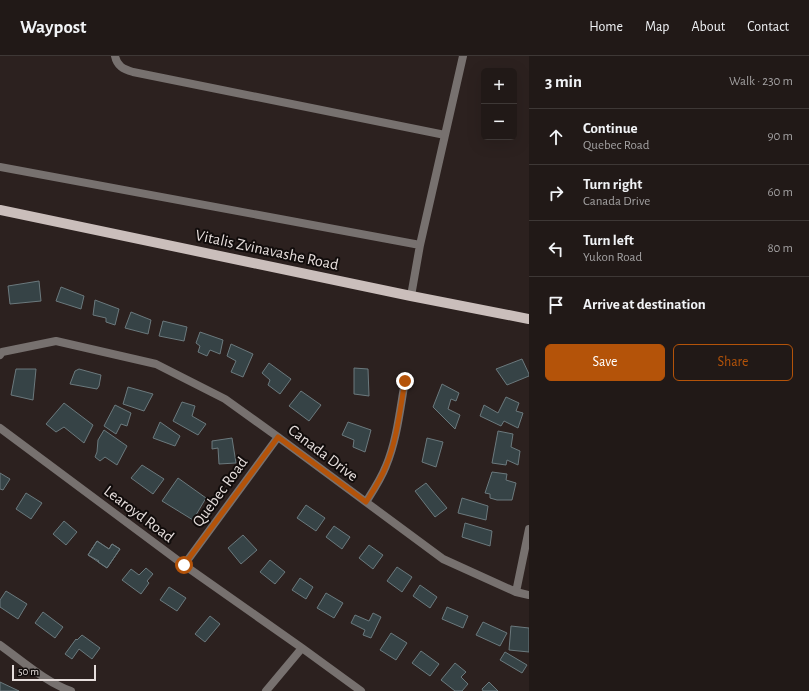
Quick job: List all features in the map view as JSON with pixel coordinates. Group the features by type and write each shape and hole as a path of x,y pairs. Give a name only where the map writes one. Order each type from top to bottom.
{"main road":[{"name":"Vitalis Zvinavashe Road","path":"0,210 411,296 529,319"}],"street":[{"path":"114,56 120,67 124,70 445,135"},
{"path":"411,296 420,245 464,56"},
{"path":"0,167 420,245"},
{"name":"Canada Drive","path":"0,355 2,352 56,340 156,364 225,399 443,559 516,592 529,595"},
{"path":"366,502 386,467 391,452 405,381"},
{"name":"Learoyd Road","path":"0,428 184,565 361,691"},
{"name":"Quebec Road","path":"184,565 278,437"},
{"path":"516,592 529,529"},
{"path":"0,645 45,678 71,691"},
{"path":"266,691 302,648"}],"building":[{"path":"39,281 41,301 10,304 8,286"},
{"path":"61,287 84,296 81,309 56,301"},
{"path":"95,300 119,309 115,325 106,322 106,318 93,315"},
{"path":"131,312 151,320 148,334 125,328"},
{"path":"163,321 187,327 184,341 159,336"},
{"path":"200,332 223,340 220,354 210,350 207,356 198,352 200,346 196,343"},
{"path":"231,344 253,354 243,377 231,372 236,361 227,356"},
{"path":"522,359 529,376 507,385 496,369"},
{"path":"269,363 291,379 280,394 268,385 270,380 262,373"},
{"path":"354,368 368,369 369,396 354,394"},
{"path":"16,369 36,369 33,400 11,395"},
{"path":"79,369 101,375 97,389 70,384 75,371"},
{"path":"442,384 459,393 456,401 451,399 448,409 460,415 455,429 433,407"},
{"path":"128,387 153,394 144,411 123,404"},
{"path":"301,391 321,405 309,421 289,406"},
{"path":"506,397 519,403 516,411 523,413 518,428 504,421 501,426 480,416 484,405 498,413"},
{"path":"182,402 195,406 192,416 206,424 198,435 173,421"},
{"path":"64,403 93,425 84,443 64,427 56,432 46,424"},
{"path":"115,405 131,413 127,426 121,424 116,434 104,426"},
{"path":"160,422 180,436 175,446 153,438"},
{"path":"348,422 371,430 365,452 353,447 354,440 342,435"},
{"path":"104,430 127,446 117,465 105,457 100,461 95,457 98,440"},
{"path":"498,431 513,434 511,447 520,451 518,465 507,460 506,465 492,463"},
{"path":"232,438 236,463 219,464 218,448 212,449 212,441"},
{"path":"427,438 443,442 436,467 422,462"},
{"path":"142,465 164,479 153,494 131,478"},
{"path":"492,472 507,474 506,480 516,483 512,500 497,500 490,498 490,494 485,493"},
{"path":"0,473 10,479 3,490 0,489"},
{"path":"178,478 206,498 193,520 162,501"},
{"path":"426,483 447,508 435,517 415,491"},
{"path":"26,493 42,503 31,519 16,509"},
{"path":"462,498 488,506 486,520 458,513"},
{"path":"306,505 325,518 316,531 297,518"},
{"path":"64,521 77,532 66,545 53,534"},
{"path":"465,523 492,531 490,546 462,537"},
{"path":"334,526 350,537 342,549 326,537"},
{"path":"243,535 257,550 241,564 228,548"},
{"path":"97,541 109,549 112,544 120,549 107,568 98,562 99,561 88,555"},
{"path":"97,541 109,549 112,544 120,549 107,568 88,555"},
{"path":"369,545 383,555 373,569 359,558"},
{"path":"270,560 285,572 275,584 260,572"},
{"path":"397,567 412,577 402,592 387,581"},
{"path":"146,568 153,574 147,581 149,583 141,594 122,580 131,569 139,575"},
{"path":"300,578 313,587 306,599 292,590"},
{"path":"420,585 437,597 430,608 413,596"},
{"path":"169,587 186,598 177,611 160,600"},
{"path":"6,591 27,604 18,619 0,607 0,600"},
{"path":"326,593 343,603 334,618 317,608"},
{"path":"447,607 468,616 463,628 442,619"},
{"path":"43,612 63,627 55,638 35,623"},
{"path":"373,613 381,617 371,638 363,635 365,630 351,623 355,615 369,621"},
{"path":"210,616 220,624 205,642 195,634"},
{"path":"483,622 507,633 500,646 476,635"},
{"path":"511,626 529,628 529,652 509,650"},
{"path":"391,633 407,643 396,660 380,650"},
{"path":"82,635 100,648 92,659 79,649 72,659 65,654 76,639 77,640"},
{"path":"421,651 439,664 430,676 412,663"},
{"path":"505,652 527,665 522,673 500,660"},
{"path":"455,663 466,672 461,677 468,684 462,691 455,691 441,680"},
{"path":"0,682 19,691 0,691"},
{"path":"489,682 498,691 483,691 482,689"}],"route":[{"path":"184,565 278,437 366,502 386,467 391,452 405,381"}]}
